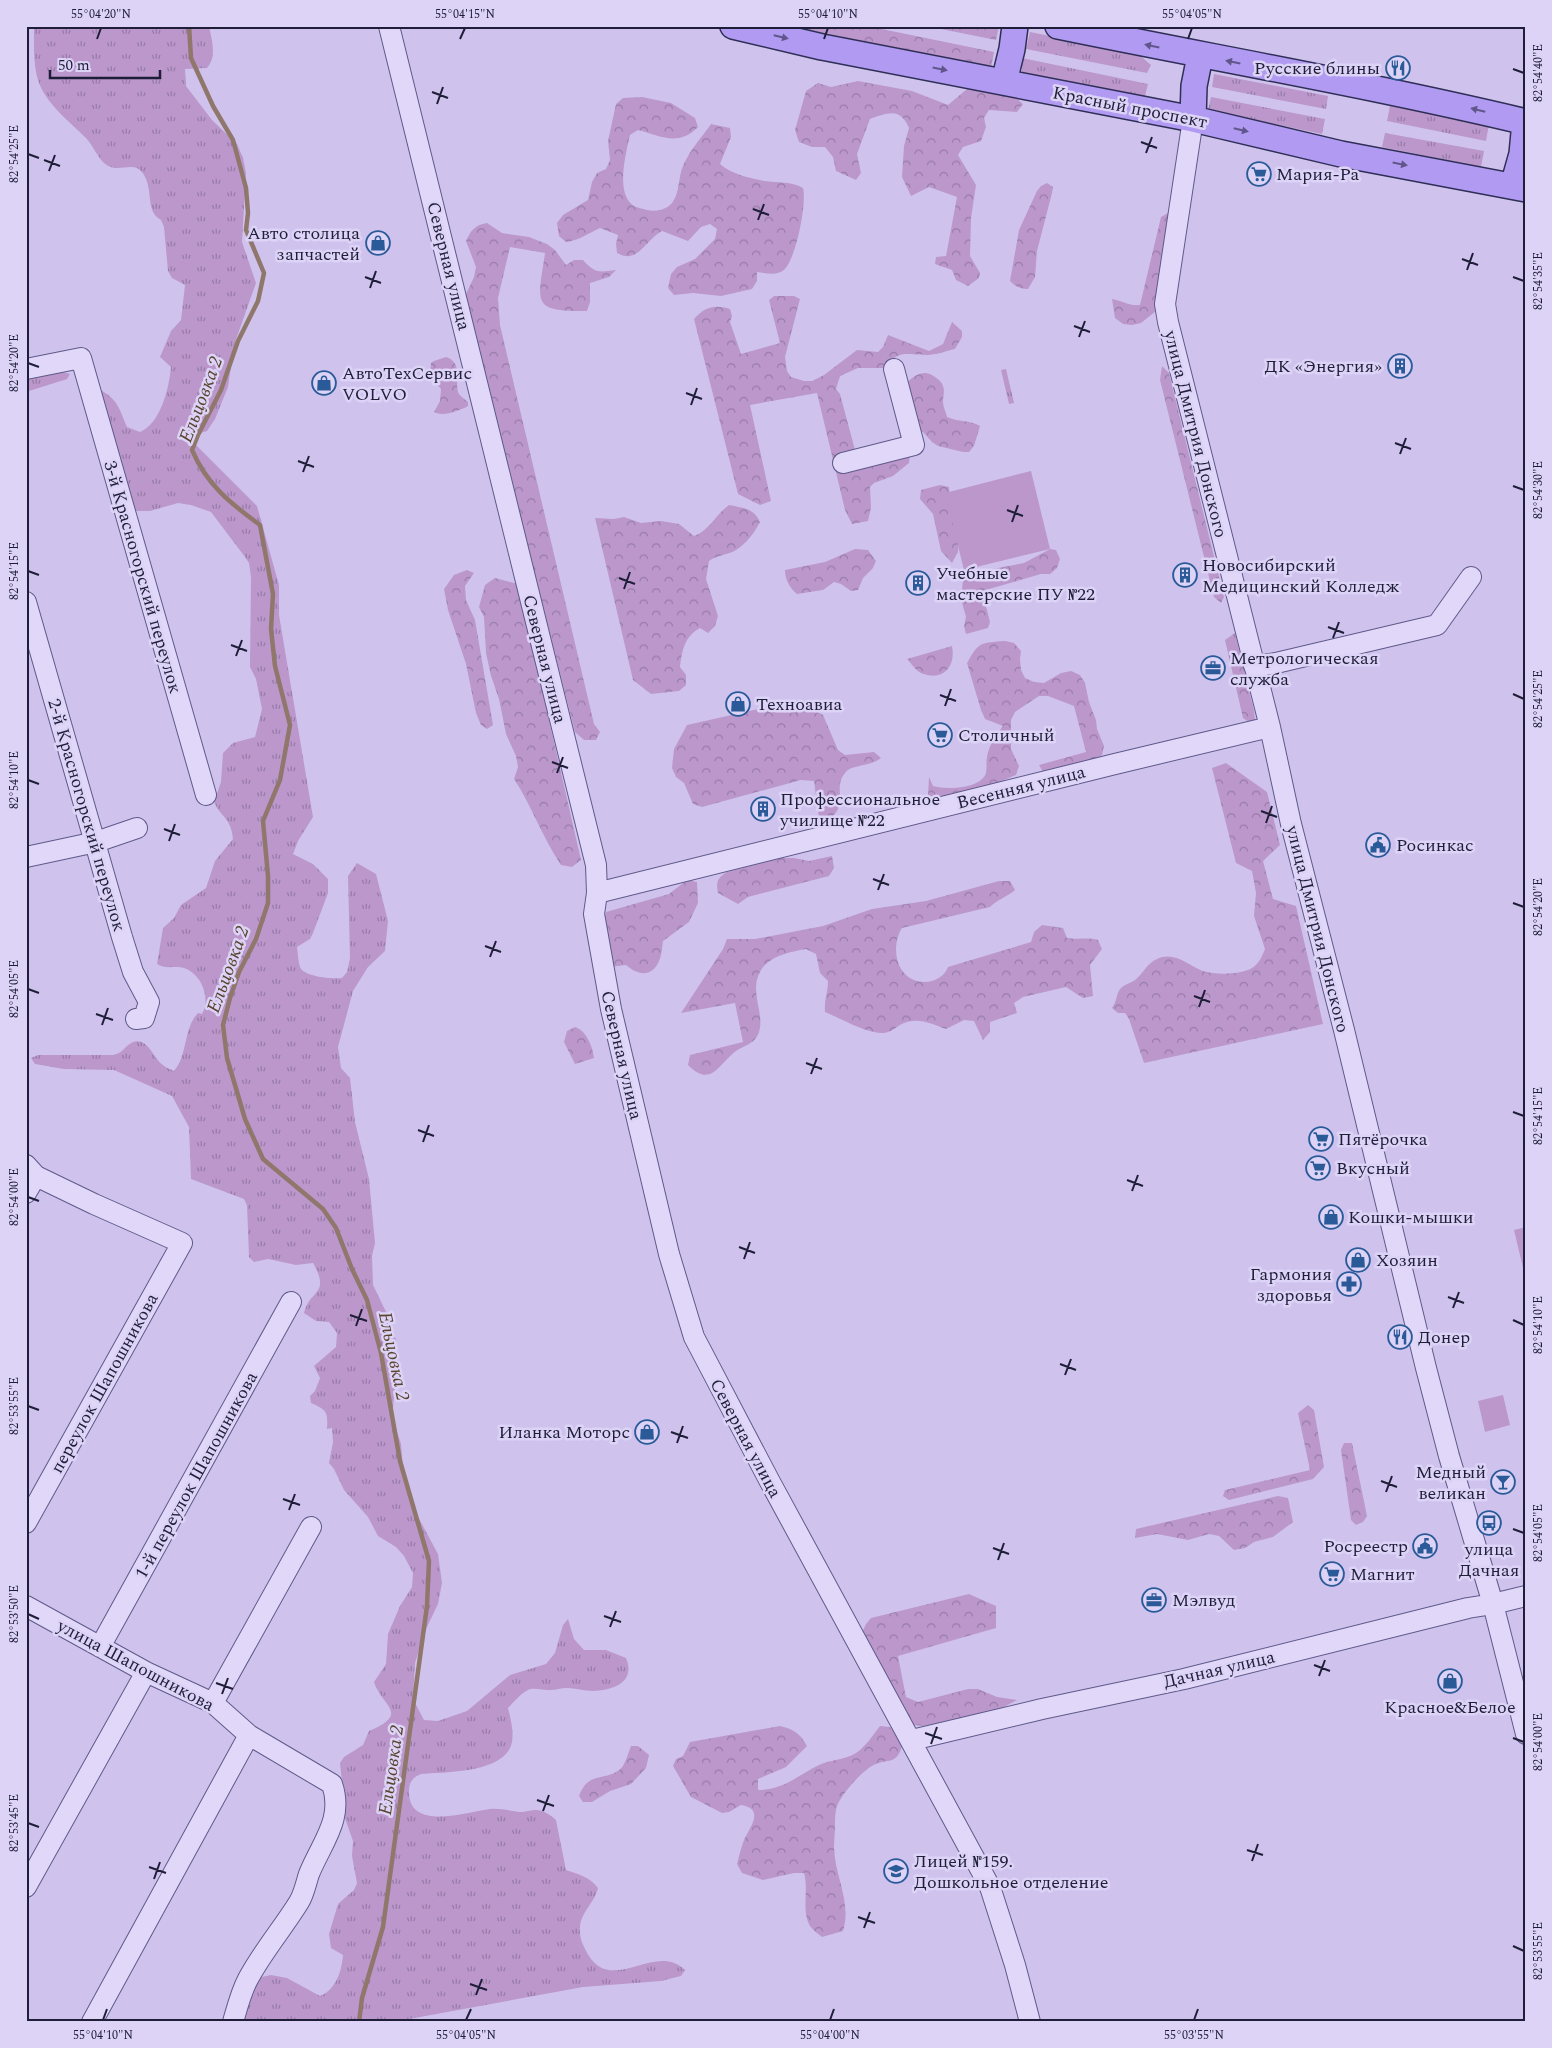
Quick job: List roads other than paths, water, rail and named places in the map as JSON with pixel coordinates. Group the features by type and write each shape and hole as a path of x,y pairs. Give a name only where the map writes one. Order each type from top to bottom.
{"main road":[{"name":"Красный проспект","path":"734,26 822,47 1193,119 1341,154 1520,188"},
{"path":"1004,82 1015,26"},
{"path":"1058,26 1200,56 1450,103 1525,122 1520,188"},
{"path":"1193,119 1194,86 1200,56"}],"street":[{"name":"Северная улица","path":"390,26 596,865 597,893 594,914 611,1009 669,1254 690,1328 764,1472 912,1740 990,1887 1016,1965 1030,2022"},
{"name":"улица Дмитрия Донского","path":"1193,119 1165,304 1270,727 1291,824 1344,1030 1426,1368 1449,1456 1493,1604 1526,1734"},
{"name":"3-й Красногорский переулок","path":"26,369 81,358 206,796"},
{"path":"843,463 914,445 894,369"},
{"path":"1254,666 1437,625 1471,577"},
{"name":"2-й Красногорский переулок","path":"26,602 122,937 133,972 149,1002 144,1018 136,1019"},
{"name":"Весенняя улица","path":"597,893 1105,766 1270,727"},
{"path":"26,857 96,842 137,828"},
{"name":"переулок Шапошникова","path":"26,1523 182,1243 29,1178"},
{"name":"1-й переулок Шапошникова","path":"100,1647 291,1302"},
{"path":"213,1704 311,1527"},
{"name":"Дачная улица","path":"912,1740 1042,1709 1209,1673 1468,1608 1526,1596"},
{"name":"улица Шапошникова","path":"26,1606 146,1672 213,1704 249,1735 332,1784 337,1798 336,1814 310,1872 300,1901 277,1932 247,1980 232,2022"},
{"path":"26,1887 146,1672"},
{"path":"92,2022 249,1735"}],"waterway":[{"name":"Ельцовка 2","path":"189,26 191,58 213,106 233,140 246,188 248,213 246,230 264,273 258,301 238,341 221,390 192,450 205,473 220,492 260,525 273,594 271,629 275,666 290,725 280,780 263,821 268,876 268,903 256,939 239,972 230,998 223,1025 227,1058 245,1119 263,1159 323,1209 336,1228 352,1269 367,1300 381,1353 400,1461 429,1561 427,1606 383,1927 362,1998 359,2022"}],"place":[{"name":"Русские блины","path":"1398,68"},
{"name":"Мария-Ра","path":"1259,174"},
{"name":"Авто столица запчастей","path":"378,243"},
{"name":"ДК «Энергия»","path":"1400,366"},
{"name":"АвтоТехСервис VOLVO","path":"324,383"},
{"name":"Новосибирский Медицинский Колледж","path":"1185,575"},
{"name":"Учебные мастерские ПУ №22","path":"918,583"},
{"name":"Метрологическая служба","path":"1213,668"},
{"name":"Техноавиа","path":"738,704"},
{"name":"Столичный","path":"940,735"},
{"name":"Профессиональное училище №22","path":"763,809"},
{"name":"Росинкас","path":"1378,845"},
{"name":"Пятёрочка","path":"1321,1139"},
{"name":"Вкусный","path":"1318,1168"},
{"name":"Кошки-мышки","path":"1331,1217"},
{"name":"Хозяин","path":"1358,1260"},
{"name":"Гармония здоровья","path":"1349,1284"},
{"name":"Донер","path":"1400,1337"},
{"name":"Иланка Моторс","path":"647,1432"},
{"name":"Медный великан","path":"1503,1482"},
{"name":"улица Дачная","path":"1489,1523"},
{"name":"Росреестр","path":"1425,1546"},
{"name":"Магнит","path":"1332,1574"},
{"name":"Мэлвуд","path":"1154,1600"},
{"name":"Красное&Белое","path":"1450,1681"},
{"name":"Лицей №159. Дошкольное отделение","path":"896,1871"}]}
